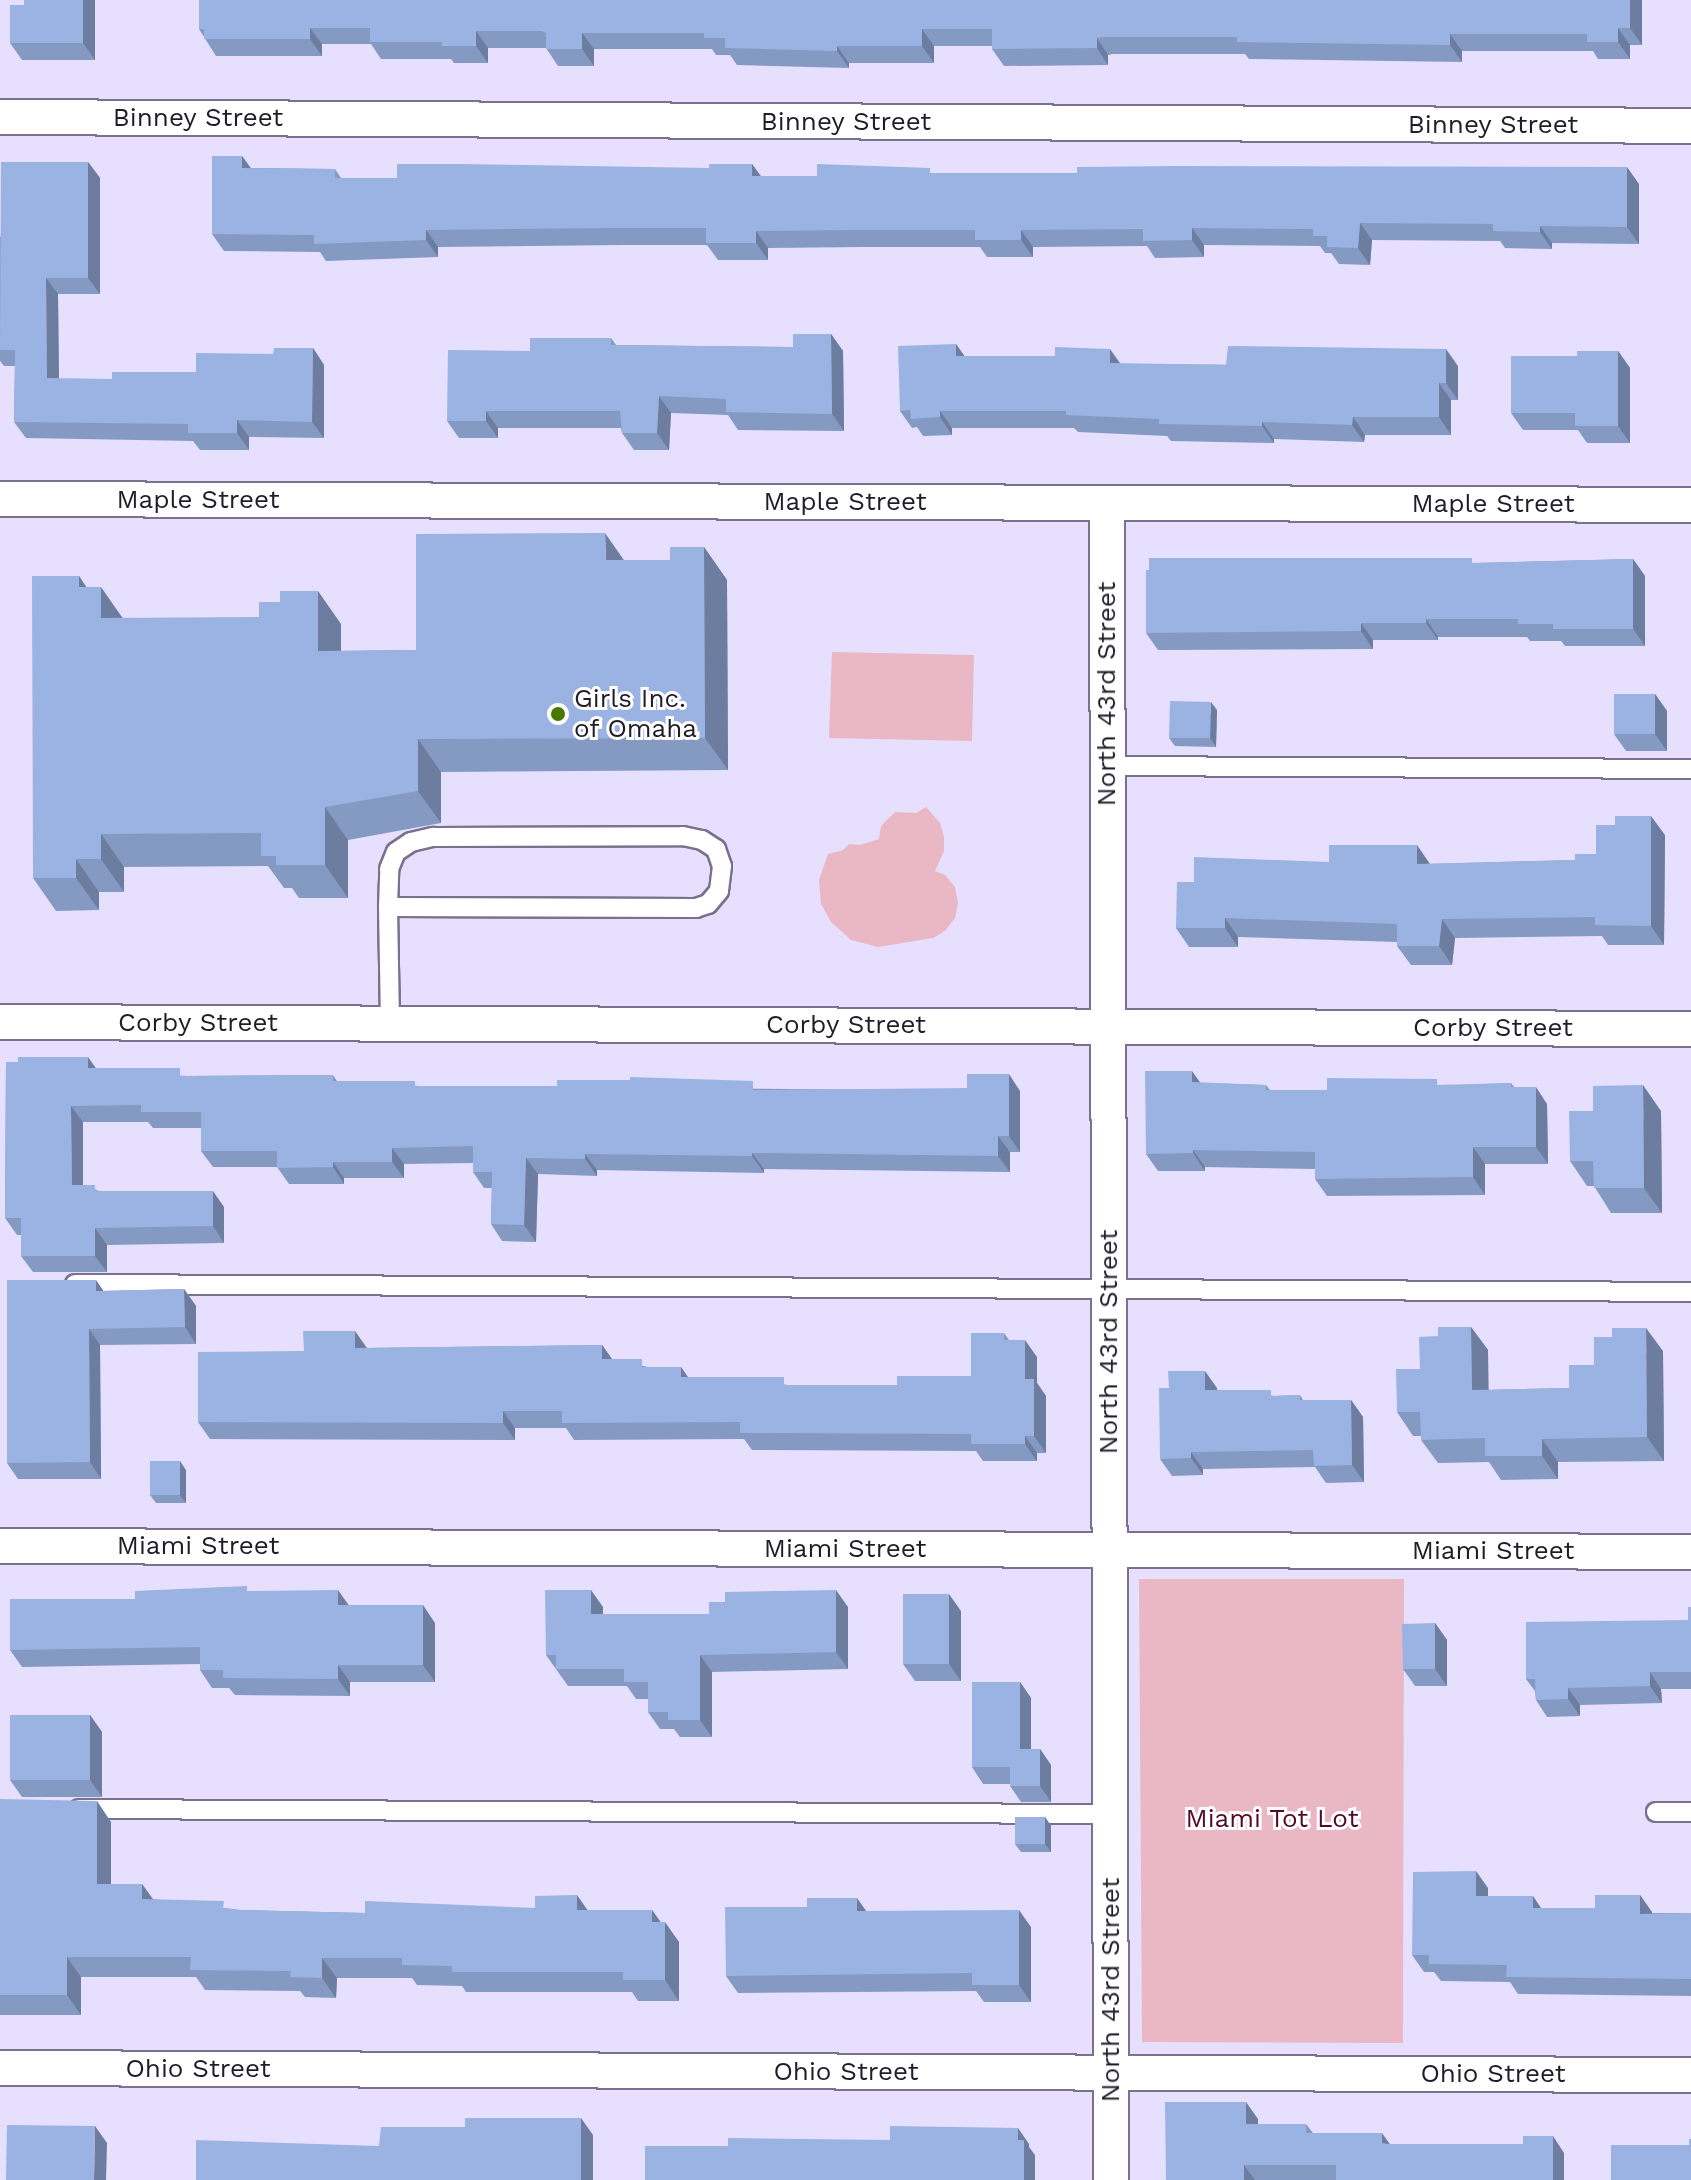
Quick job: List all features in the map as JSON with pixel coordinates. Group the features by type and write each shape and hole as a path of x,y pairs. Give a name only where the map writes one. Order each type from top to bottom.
{"street":[{"name":"Binney Street","path":"0,117 1691,126"},
{"name":"Maple Street","path":"0,499 1691,505"},
{"name":"North 43rd Street","path":"1107,503 1111,2180"},
{"name":"Corby Street","path":"0,1022 1691,1029"},
{"name":"Miami Street","path":"0,1546 1691,1552"},
{"name":"Ohio Street","path":"0,2068 1691,2075"}],"lane":[{"path":"1107,766 1691,769"},
{"path":"388,907 696,908 708,904 719,891 722,866 716,849 702,840 683,836 433,837 411,842 396,852 389,869 388,907 390,1023"},
{"path":"63,1284 1691,1292"},
{"path":"63,1809 1110,1814"},
{"path":"1656,1812 1691,1812"}],"green space":[{"path":"832,652 974,655 972,741 829,738"},
{"path":"926,807 940,823 944,837 944,851 935,871 945,875 955,887 958,903 955,918 945,931 933,938 878,947 851,940 831,922 821,904 819,880 828,854 843,850 849,844 860,845 879,839 881,826 895,812 916,813"},
{"name":"Miami Tot Lot","path":"1139,1579 1404,1579 1403,2043 1142,2042"}],"building":[{"path":"24,0 83,0 83,43 10,43 10,5 24,5"},
{"path":"199,0 1630,0 1630,28 1618,28 1618,42 1587,42 1587,34 1450,34 1450,45 1237,42 1237,37 1101,37 1097,38 1097,48 992,49 992,29 922,29 922,46 837,46 837,51 725,48 725,38 704,38 704,33 582,33 582,49 546,49 546,33 541,31 476,31 476,46 442,46 442,42 370,42 370,28 310,28 310,39 204,39 204,29 199,29"},
{"path":"212,156 242,156 242,168 335,169 335,178 397,178 397,164 709,168 709,164 752,164 752,176 817,176 817,164 930,168 930,173 1077,173 1077,167 1178,166 1627,167 1627,227 1540,226 1540,232 1493,231 1493,224 1360,223 1358,248 1327,247 1327,236 1313,236 1313,229 1192,228 1192,240 1143,241 1143,229 1021,230 1021,240 975,240 975,230 851,230 756,231 756,243 706,243 706,228 612,228 426,230 426,240 314,244 314,235 212,234"},
{"path":"1,162 88,162 88,278 46,278 47,378 112,379 112,372 196,372 196,353 273,354 274,348 313,348 312,422 237,420 237,433 188,433 188,424 14,422 15,350 0,350"},
{"path":"793,334 831,334 832,414 726,412 726,399 659,396 657,433 622,433 620,411 486,411 486,421 447,421 448,350 530,351 530,338 611,338 611,345 793,347"},
{"path":"956,344 956,356 1055,356 1055,347 1110,349 1110,363 1226,365 1228,346 1446,349 1446,383 1439,383 1439,417 1353,417 1352,425 1262,422 1262,426 1159,424 1159,419 1066,415 1066,411 940,411 940,417 911,419 910,410 900,411 898,346"},
{"path":"1577,351 1618,351 1618,426 1575,426 1575,413 1511,413 1511,356 1577,356"},
{"name":"Girls Inc. of Omaha","path":"605,533 606,560 670,560 670,547 704,547 705,738 418,739 418,791 325,807 325,865 276,865 276,856 261,856 261,833 101,834 101,859 76,859 76,878 33,878 32,576 79,576 79,587 101,587 101,618 259,617 259,602 280,602 280,591 318,591 318,651 416,650 416,534"},
{"path":"1149,558 1472,558 1472,563 1633,559 1633,629 1553,629 1553,624 1518,624 1518,619 1426,619 1426,623 1361,623 1361,631 1146,633 1146,570 1149,570"},
{"path":"1614,694 1655,694 1655,734 1614,734"},
{"path":"1170,701 1211,702 1210,738 1169,738"},
{"path":"1615,816 1651,816 1651,926 1595,925 1595,917 1442,919 1439,946 1397,946 1397,924 1225,918 1225,928 1176,928 1177,882 1194,882 1194,857 1329,862 1329,845 1417,845 1417,864 1575,860 1575,854 1596,854 1596,825 1615,825"},
{"path":"18,1057 88,1057 88,1068 180,1068 180,1076 333,1075 333,1081 415,1081 415,1086 557,1086 557,1080 630,1080 630,1077 753,1081 753,1090 967,1088 967,1074 1009,1074 1009,1136 998,1136 998,1156 752,1153 752,1156 585,1154 585,1159 526,1158 524,1225 491,1224 492,1172 473,1172 473,1146 392,1148 392,1162 333,1162 333,1167 277,1168 277,1151 201,1151 201,1112 141,1112 141,1105 71,1106 72,1185 95,1185 95,1191 213,1191 213,1226 95,1228 95,1256 21,1256 21,1218 5,1218 6,1062 18,1062"},
{"path":"1145,1071 1192,1071 1192,1082 1266,1085 1266,1090 1327,1090 1327,1078 1437,1079 1437,1085 1511,1083 1511,1087 1536,1087 1536,1147 1473,1147 1473,1177 1315,1179 1315,1152 1193,1150 1193,1153 1146,1154"},
{"path":"1643,1085 1644,1188 1594,1188 1593,1161 1570,1161 1569,1111 1593,1111 1593,1086"},
{"path":"7,1280 96,1280 96,1291 184,1289 185,1327 89,1329 90,1462 7,1463"},
{"path":"1438,1327 1471,1327 1472,1390 1569,1388 1569,1365 1594,1365 1594,1337 1612,1337 1612,1328 1646,1328 1647,1437 1542,1439 1542,1456 1485,1456 1485,1438 1421,1440 1420,1412 1397,1412 1396,1369 1420,1369 1419,1337 1438,1336"},
{"path":"303,1331 355,1331 355,1348 602,1345 602,1359 642,1359 642,1367 681,1367 681,1377 784,1377 784,1385 897,1385 897,1376 971,1376 971,1333 1004,1333 1004,1340 1025,1340 1025,1379 1034,1379 1034,1436 1025,1436 1025,1444 971,1444 971,1434 740,1433 740,1422 562,1423 562,1411 503,1411 503,1423 198,1422 198,1352 304,1351"},
{"path":"1168,1371 1205,1371 1205,1390 1271,1390 1271,1396 1300,1395 1300,1400 1351,1400 1352,1465 1314,1466 1313,1450 1191,1452 1191,1458 1160,1459 1159,1388 1169,1388"},
{"path":"150,1461 180,1461 180,1495 150,1495"},
{"path":"247,1586 247,1591 338,1590 338,1605 423,1605 423,1665 338,1665 338,1679 223,1678 223,1670 200,1670 200,1647 10,1650 10,1599 135,1599 135,1591"},
{"path":"545,1590 591,1590 591,1614 709,1614 709,1602 725,1602 725,1592 836,1590 836,1652 700,1655 700,1720 668,1720 668,1712 648,1712 648,1682 624,1682 624,1669 556,1669 556,1655 546,1655"},
{"path":"903,1594 949,1594 949,1664 903,1664"},
{"path":"1688,1607 1691,1607 1691,1672 1650,1672 1650,1686 1568,1688 1568,1699 1536,1700 1535,1679 1526,1679 1526,1622 1688,1620"},
{"path":"1435,1623 1435,1669 1403,1669 1402,1624"},
{"path":"972,1682 1020,1682 1020,1749 1040,1749 1040,1786 1010,1786 1010,1767 972,1767"},
{"path":"10,1715 90,1715 90,1780 10,1780"},
{"path":"0,1799 97,1801 97,1884 142,1884 142,1899 224,1901 223,1908 240,1910 365,1913 365,1901 535,1908 535,1896 577,1895 577,1910 652,1910 652,1922 665,1922 665,1980 623,1980 623,1972 452,1972 452,1966 402,1965 402,1958 322,1958 322,1978 290,1977 291,1971 190,1970 191,1957 67,1957 67,1995 0,1995"},
{"path":"1015,1817 1045,1817 1045,1844 1015,1844"},
{"path":"1476,1871 1476,1896 1533,1896 1533,1908 1595,1908 1595,1895 1640,1895 1640,1914 1691,1913 1691,1979 1506,1977 1507,1965 1429,1964 1429,1955 1412,1955 1413,1872"},
{"path":"807,1898 857,1898 857,1911 1019,1910 1019,1985 972,1985 972,1973 726,1976 725,1907 807,1907"},
{"path":"1165,2102 1246,2102 1246,2124 1306,2124 1306,2133 1382,2133 1382,2143 1389,2144 1523,2144 1523,2136 1553,2136 1553,2180 1336,2180 1336,2165 1244,2165 1244,2180 1166,2180"},
{"path":"465,2118 581,2118 581,2180 196,2180 196,2140 379,2146 381,2127 465,2127"},
{"path":"7,2125 95,2126 94,2180 6,2180"},
{"path":"890,2126 1018,2128 1018,2140 1024,2140 1024,2180 645,2180 645,2146 728,2146 728,2138 890,2140"},
{"path":"1689,2139 1691,2180 1611,2180 1611,2145 1689,2145"}],"place":[{"name":"Girls Inc. of Omaha","path":"558,714"}]}
